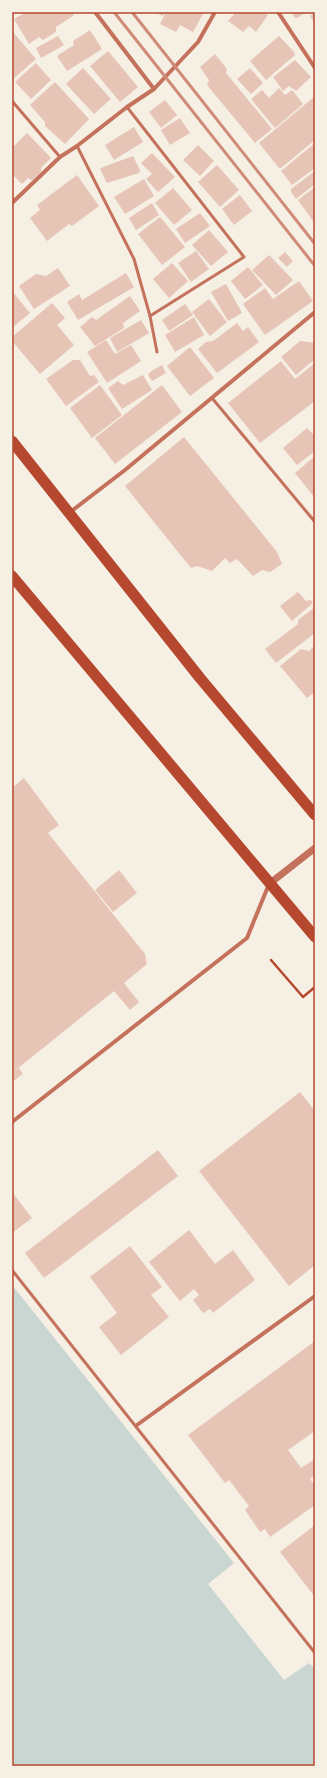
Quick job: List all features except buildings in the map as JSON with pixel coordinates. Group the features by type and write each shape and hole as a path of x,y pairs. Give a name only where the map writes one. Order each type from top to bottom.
{"highway":[{"path":"12,441 200,678 315,815"},
{"path":"12,576 315,937"}],"street":[{"path":"95,12 154,90"},
{"path":"12,203 60,157 77,146 127,107 154,90 198,42 215,12"},
{"path":"278,12 315,68"},
{"path":"69,513 111,481 314,314"},
{"path":"12,1122 246,938 269,884 315,848"},
{"path":"136,1425 315,1296"}],"lane":[{"path":"12,100 60,157"},
{"path":"127,107 244,257 150,316"},
{"path":"77,146 134,259 150,316 157,352"},
{"path":"212,398 315,522"},
{"path":"12,1270 315,1653"}],"path":[{"path":"271,960 303,997 315,987"}],"shaded area":[{"path":"12,1285 234,1563 208,1584 284,1680 309,1663 315,1669 315,1766 12,1766"}],"railway":[{"path":"114,12 315,266"},
{"path":"132,12 315,244"}]}
